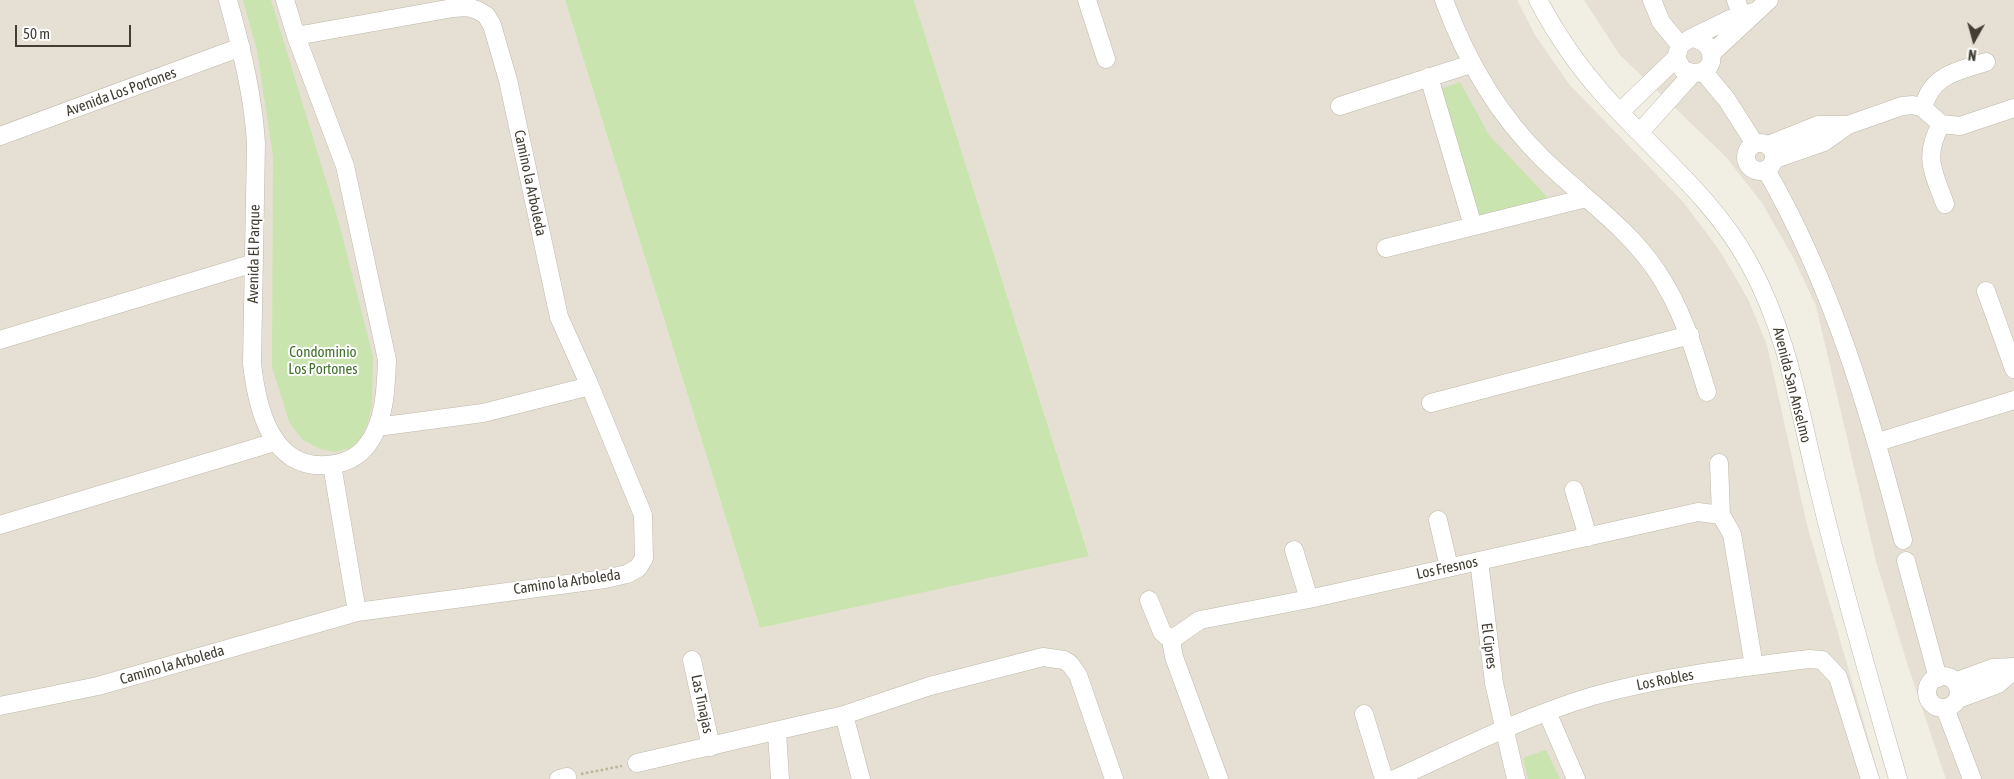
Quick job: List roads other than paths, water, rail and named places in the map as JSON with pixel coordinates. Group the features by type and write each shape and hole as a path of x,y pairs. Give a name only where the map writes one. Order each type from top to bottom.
{"street":[{"name":"Avenida El Parque","path":"228,0 241,47 254,108 256,143 252,364 256,395 264,422 275,442 291,456 315,466 332,465 353,460 368,444 377,427 386,390 387,360 345,166 296,36 285,0"},
{"path":"1087,0 1106,59"},
{"path":"1444,0 1471,64 1505,117 1543,159 1630,238 1656,269 1671,294 1690,334 1707,392"},
{"name":"Avenida San Anselmo","path":"1538,0 1572,56 1588,77 1693,186 1729,229 1750,265 1775,319 1792,375 1827,524 1898,779"},
{"path":"1652,0 1661,22 1682,47 1683,70 1698,72 1727,100 1766,155 1823,284 1878,442 1903,540"},
{"path":"1620,112 1682,47 1738,7 1765,5"},
{"path":"1640,132 1711,60 1712,54 1725,40 1765,5"},
{"name":"Camino la Arboleda","path":"0,706 98,686 357,612 604,579 638,568 644,558 643,515 590,386 559,318 508,80 492,25 486,15 467,7 296,36"},
{"path":"1682,47 1705,42 1712,54"},
{"name":"Avenida Los Portones","path":"0,136 241,47"},
{"path":"1923,108 1927,93 1941,78 1986,62"},
{"path":"1340,106 1471,64"},
{"path":"1429,78 1473,226"},
{"path":"1766,155 1824,142 1848,125 1902,106 1923,108 1941,124 1960,126 2014,108"},
{"path":"1941,124 1932,140 1930,154 1933,170 1945,204"},
{"path":"1386,248 1586,198"},
{"path":"0,340 254,263"},
{"path":"1878,442 2014,400 2011,384 2014,370 1986,291"},
{"path":"1431,403 1690,334"},
{"path":"377,427 483,413 590,386"},
{"path":"0,525 275,442"},
{"path":"1718,464 1721,515 1732,534 1754,666"},
{"path":"332,465 357,612"},
{"path":"1574,490 1588,538"},
{"name":"Los Fresnos","path":"1171,640 1200,620 1309,599 1698,512 1721,515"},
{"path":"1438,520 1449,567"},
{"path":"1294,550 1309,599"},
{"path":"1906,560 1938,678"},
{"name":"El Cipres","path":"1479,561 1494,683 1516,779"},
{"path":"1148,600 1162,632 1171,640 1174,657 1219,779"},
{"path":"637,763 844,715 930,686 1043,657 1058,658 1070,664 1078,675 1114,779"},
{"name":"Los Robles","path":"1394,779 1484,738 1505,731 1547,712 1593,696 1670,677 1809,659 1822,660 1831,667 1838,677 1870,779"},
{"name":"Las Tinajas","path":"692,660 711,747"},
{"path":"1955,682 1993,668 2014,668"},
{"path":"1972,779 1952,704 1959,689 1955,682 1948,677 1938,678 1930,684 1928,699 1935,706 1952,704 1998,684 2014,668"},
{"path":"1547,712 1576,779"},
{"path":"1364,714 1384,779"},
{"path":"844,715 861,779"},
{"path":"777,732 780,779"}],"park label":[{"name":"Condominio Los Portones","path":"323,360"}]}
